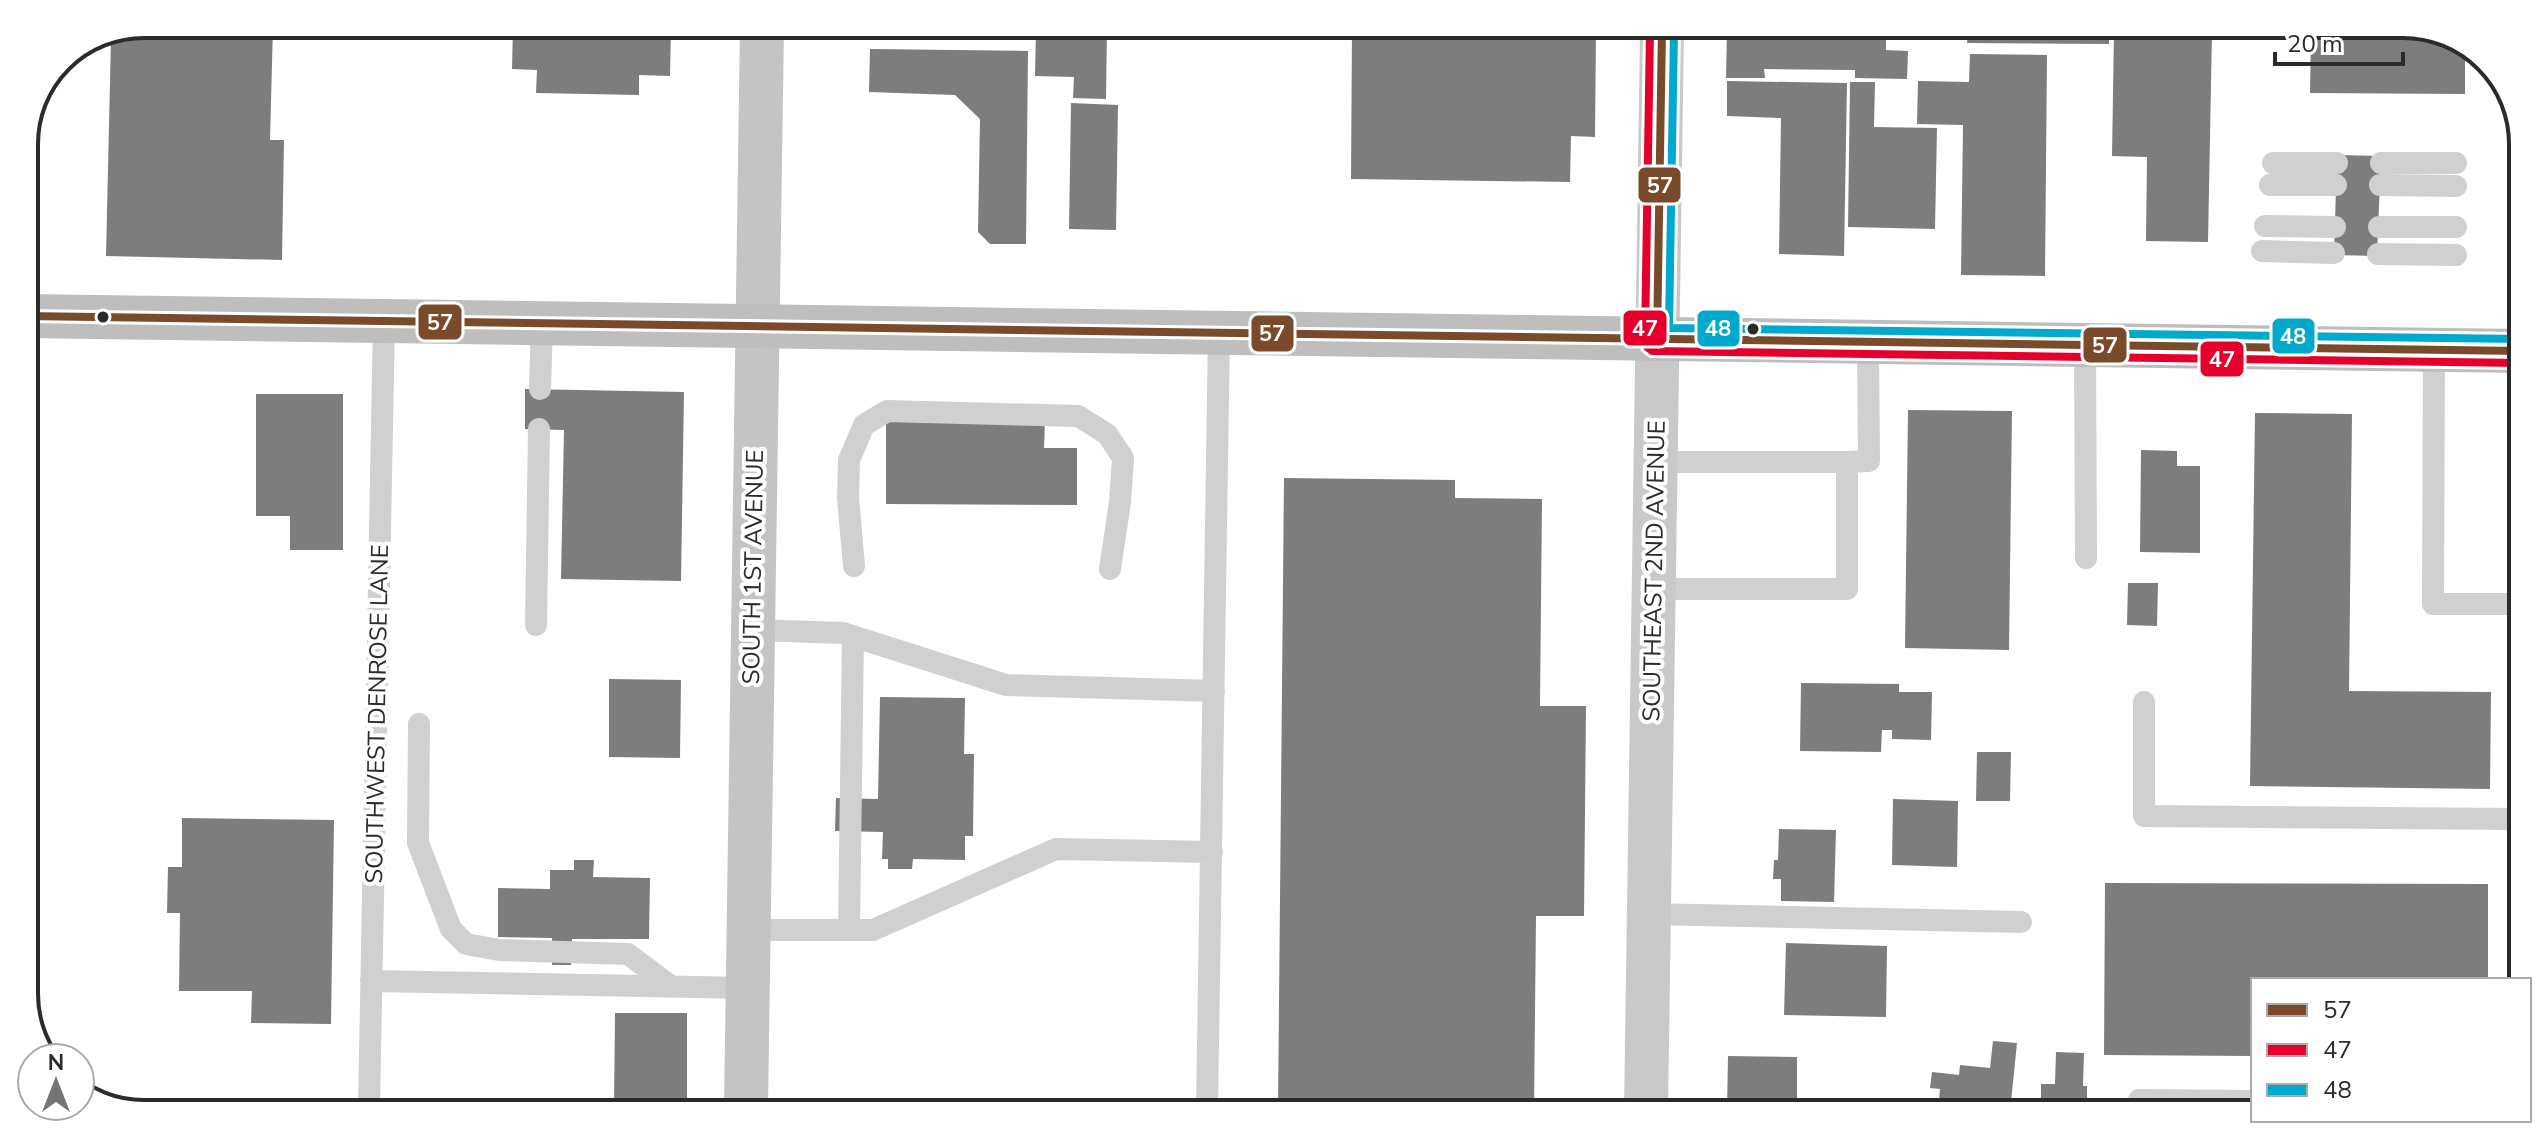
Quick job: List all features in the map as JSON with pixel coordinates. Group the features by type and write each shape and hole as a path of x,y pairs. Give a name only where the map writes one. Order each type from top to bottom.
{"highway":[{"path":"38,316 2509,351"}],"main road":[{"name":"SOUTH 1ST AVENUE","path":"746,1100 762,38"}],"street":[{"name":"SOUTHEAST 2ND AVENUE","path":"1646,1100 1662,38"}],"lane":[{"path":"2456,163 2380,174 2456,186"},
{"path":"2272,174 2337,174"},
{"path":"2265,226 2335,227"},
{"path":"2379,227 2456,227"},
{"path":"2262,251 2334,253"},
{"path":"2378,254 2456,255"},
{"name":"SOUTHWEST DENROSE LANE","path":"369,1100 384,322"},
{"path":"540,389 542,324"},
{"path":"1207,1100 1219,332"},
{"path":"1656,462 1869,461 1868,344"},
{"path":"2085,346 2086,558"},
{"path":"2434,350 2433,604 2509,604"},
{"path":"854,566 848,498 849,460 864,425 887,411 1078,416 1107,434 1123,458 1110,569"},
{"path":"536,625 539,429"},
{"path":"1654,589 1847,589 1847,462"},
{"path":"753,630 843,633 1006,685 1214,691"},
{"path":"849,930 853,636"},
{"path":"2144,702 2144,816 2509,819"},
{"path":"419,724 418,843 451,929 466,944 499,950 628,954 672,987"},
{"path":"749,930 873,930 1056,849 1212,852"},
{"path":"1649,914 2021,922"},
{"path":"371,981 748,988"}],"building":[{"path":"144,38 273,38 270,140 284,140 282,260 106,256 111,44"},
{"path":"513,38 671,38 670,76 639,75 639,95 536,93 537,70 512,69"},
{"path":"1036,38 1107,38 1106,99 1073,98 1074,77 1035,76"},
{"path":"1352,38 1596,38 1595,137 1571,136 1570,182 1351,179"},
{"path":"1727,38 1886,38 1886,50 1908,51 1907,79 1855,78 1855,70 1764,69 1765,78 1726,78"},
{"path":"1967,38 2109,38 2109,44 1967,43"},
{"path":"2114,38 2212,38 2208,242 2146,241 2147,157 2112,156"},
{"path":"2311,38 2424,40 2465,59 2465,94 2310,93"},
{"path":"870,49 1028,51 1026,244 990,244 978,232 980,119 955,95 869,92"},
{"path":"1970,54 2047,55 2045,276 1961,275 1963,125 1917,124 1918,81 1969,82"},
{"path":"1727,81 1847,83 1844,256 1779,254 1781,118 1727,116"},
{"path":"1850,82 1875,82 1874,127 1937,128 1935,229 1848,227"},
{"path":"1071,103 1118,105 1116,230 1069,229"},
{"path":"2337,155 2381,156 2377,256 2334,255"},
{"path":"525,389 684,392 681,581 561,579 564,430 525,429"},
{"path":"256,394 343,394 343,550 290,550 290,516 256,516"},
{"path":"1908,410 2012,411 2009,650 1905,648"},
{"path":"2255,413 2352,414 2349,691 2491,692 2490,789 2250,786"},
{"path":"886,419 1045,421 1044,448 1077,448 1077,505 886,504"},
{"path":"2141,450 2177,451 2177,466 2200,466 2200,553 2140,552"},
{"path":"1284,478 1455,480 1455,498 1542,499 1540,706 1586,706 1584,916 1536,916 1534,1100 1278,1100"},
{"path":"2128,583 2158,583 2157,626 2127,625"},
{"path":"609,679 681,680 680,758 609,757"},
{"path":"1801,683 1899,684 1899,692 1932,692 1931,740 1892,739 1892,730 1882,730 1881,752 1800,751"},
{"path":"880,697 965,698 964,754 974,754 973,836 965,836 965,860 913,859 912,869 888,869 888,859 882,859 883,832 835,831 836,798 878,799"},
{"path":"1977,752 2011,752 2010,801 1976,801"},
{"path":"1893,799 1958,801 1957,867 1892,865"},
{"path":"182,818 334,820 331,1024 251,1023 252,991 179,991 180,913 167,913 168,867 182,867"},
{"path":"1779,829 1836,830 1834,902 1781,901 1781,879 1773,879 1774,860 1778,860"},
{"path":"574,860 594,860 593,877 650,878 649,939 572,939 571,965 552,965 552,938 498,937 498,888 550,889 550,870 574,870"},
{"path":"2105,883 2488,884 2488,978 2251,978 2251,1056 2104,1055"},
{"path":"1786,943 1887,946 1886,1017 1784,1015"},
{"path":"615,1013 687,1013 687,1100 614,1100"},
{"path":"1993,1041 2017,1043 2011,1100 1939,1100 1940,1089 1930,1088 1932,1072 1959,1075 1960,1065 1990,1068"},
{"path":"2056,1052 2084,1053 2083,1086 2087,1086 2087,1100 2041,1100 2041,1084 2055,1084"},
{"path":"1728,1056 1797,1057 1797,1100 1727,1100"}],"transit line":[{"name":"47","path":"1650,38 1645,340 1652,351 2509,363"},
{"name":"57","path":"1657,340 1662,38"},
{"name":"48","path":"1674,38 1669,328 2509,339"},
{"name":"57","path":"38,316 2509,351"}]}
